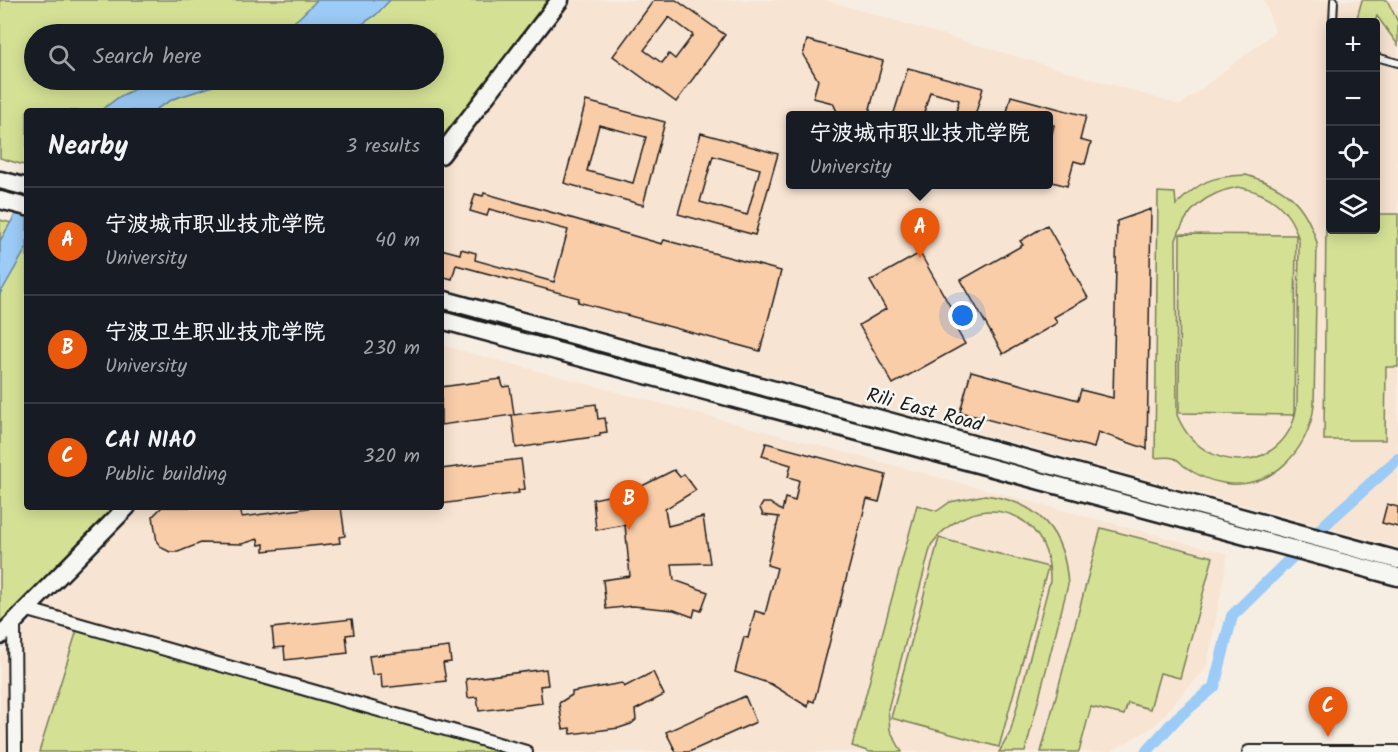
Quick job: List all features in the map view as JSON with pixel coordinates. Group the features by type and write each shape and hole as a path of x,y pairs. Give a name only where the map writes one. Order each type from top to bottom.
{"main road":[{"path":"444,151 560,0"},
{"path":"4,181 24,187"},
{"path":"1,200 24,206"},
{"name":"Rili East Road","path":"444,300 1283,537 1320,555 1398,577"},
{"name":"Rili East Road","path":"444,321 1283,537 1333,542 1398,560"},
{"path":"0,636 124,510"}],"street":[{"path":"15,752 20,615 526,752"},
{"path":"1249,752 1398,752"}],"lane":[{"path":"1333,18 1334,0"},
{"path":"1380,58 1398,63"}],"shaded area":[{"path":"571,0 826,0 1180,105 1275,32 1264,0 1398,0 1398,547 444,288 444,166"},
{"path":"444,346 1228,554 1207,667 1153,727 1110,752 0,752 0,654 138,510 444,510"}],"green space":[{"path":"0,0 550,0 444,139 444,108 24,108 24,165 0,158"},
{"path":"1362,0 1387,0 1398,22 1398,45 1377,16 1376,18 1357,18"},
{"path":"1246,175 1272,185 1292,198 1306,217 1317,243 1314,405 1311,421 1305,437 1285,464 1272,474 1257,481 1241,484 1208,479 1188,469 1178,460 1169,457 1155,458 1158,192 1175,193 1176,205 1192,190 1207,181","holes":["1238,187 1260,193 1277,204 1290,219 1299,240 1297,403 1291,426 1279,444 1263,455 1244,460 1225,458 1206,450 1189,436 1177,415 1176,240 1185,219 1207,198"]},
{"path":"1326,214 1326,234 1380,234 1380,214 1398,214 1398,367 1386,367 1385,440 1324,440"},
{"path":"0,220 24,226 24,510 114,510 0,634"},
{"path":"1180,234 1296,235 1294,415 1179,413"},
{"path":"985,495 1020,504 1046,522 1055,535 1066,566 1068,585 1025,752 999,752 1010,733 1050,581 1047,556 1038,536 1024,521 1007,513 987,511 967,516 948,527 931,545 888,709 890,730 902,752 870,752 852,746 917,505 937,511 950,502"},
{"path":"1101,528 1213,557 1180,678 1160,673 1150,709 1128,703 1124,715 1091,707 1079,752 1041,752"},
{"path":"939,538 1048,567 999,747 891,718"},
{"path":"77,630 500,752 39,752"}],"water":[{"path":"317,0 390,0 376,15 362,24 291,24"},
{"path":"133,90 201,90 173,99 158,108 104,108"},
{"path":"24,199 24,252 0,294 0,241"}],"building":[{"path":"654,0 676,0 725,35 676,102 613,56","holes":["669,17 693,35 675,59 669,54 662,63 644,50"]},
{"path":"807,40 883,61 869,111 837,111 833,103 813,98 818,80 803,55"},
{"path":"908,68 983,88 976,111 956,111 959,100 930,92 924,111 895,111"},
{"path":"1011,96 1086,116 1080,140 1091,143 1085,164 1074,161 1067,186 1053,182 1053,111 1007,111"},
{"path":"586,101 665,122 643,205 564,183","holes":["599,125 646,137 633,183 587,171"]},
{"path":"701,133 778,154 755,235 678,214","holes":["713,156 760,169 747,215 700,202"]},
{"path":"484,193 662,244 664,240 781,271 760,351 578,302 579,298 456,265 452,279 444,277 444,250 460,254 461,249 476,253 475,260 554,282 568,230 489,209 487,216 470,211 475,194 483,196"},
{"path":"1151,209 1147,449 1098,432 1094,448 960,412 971,371 1078,400 1081,390 1113,398 1117,221"},
{"path":"1047,225 1088,298 1054,317 1057,323 1003,354 961,280 1023,245 1020,241"},
{"path":"920,253 955,315 950,318 965,344 893,384 859,325 886,309 870,281"},
{"path":"501,379 503,387 510,386 514,415 596,404 598,419 605,418 607,432 600,433 600,436 516,448 512,415 444,425 444,387"},
{"path":"766,443 886,475 879,502 867,499 814,702 809,700 808,707 771,684 735,672 744,637 748,638 755,611 765,614 777,568 767,565 779,517 763,515 760,508 763,503 770,503 782,511 785,498 795,501 799,480 788,477 791,465 762,456"},
{"path":"521,459 525,489 518,490 519,493 444,504 444,469"},
{"path":"674,470 680,477 684,474 696,490 665,509 668,526 703,517 710,563 672,564 674,580 708,592 701,611 695,609 693,617 674,610 633,606 606,609 603,580 630,576 625,525 596,530 593,499 632,491"},
{"path":"1387,504 1398,507 1398,527 1382,523"},
{"path":"159,510 241,510 242,517 294,510 341,510 345,536 339,537 340,543 264,551 264,544 259,545 258,539 242,544 201,543 178,552 170,552 157,542 153,516"},
{"path":"352,619 354,634 346,635 348,653 285,660 284,647 274,648 272,628"},
{"path":"449,647 451,662 443,663 446,681 382,688 381,674 372,675 369,656"},
{"path":"546,669 548,685 540,686 542,703 479,711 477,697 468,698 466,679"},
{"path":"653,672 664,695 635,710 636,720 631,724 619,728 571,734 570,728 563,729 559,703 572,695 572,692 622,683 624,687"},
{"path":"745,696 756,722 689,752 676,752 666,732"}],"waterway":[{"path":"1146,752 1177,718 1214,687 1232,616 1332,518 1398,459"}],"place":[{"name":"宁波城市职业技术学院","path":"920,258"},
{"name":"宁波卫生职业技术学院","path":"629,530"},
{"name":"CAI NIAO","path":"1328,737"}]}
